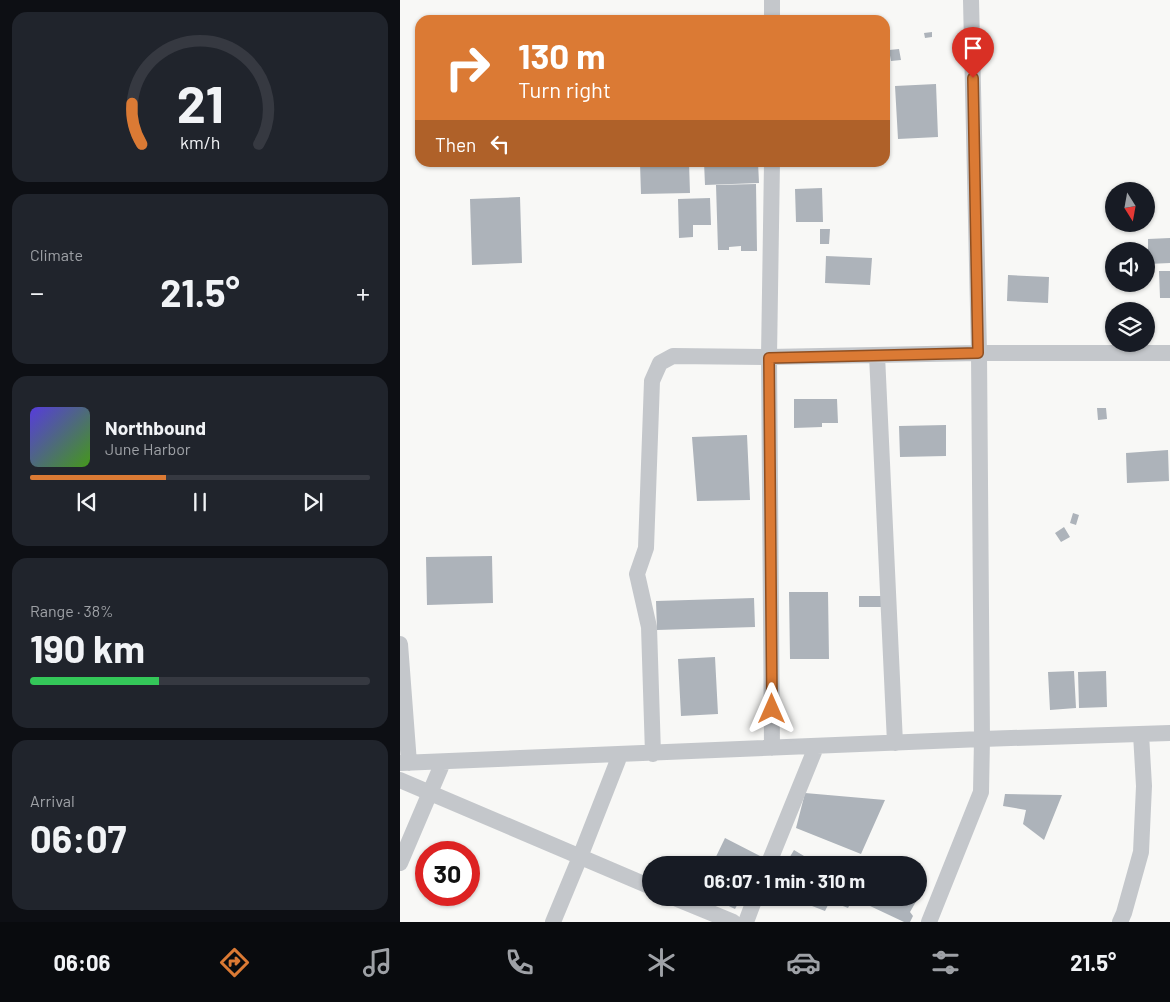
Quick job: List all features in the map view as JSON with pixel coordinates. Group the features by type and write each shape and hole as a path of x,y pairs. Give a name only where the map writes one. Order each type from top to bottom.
{"street":[{"path":"772,0 772,15"},
{"path":"929,922 981,792 978,353 971,0"},
{"path":"772,167 769,358 772,748"},
{"path":"653,754 649,628 637,574 646,548 652,381 660,362 673,356 769,358 978,353 1170,353"},
{"path":"877,355 895,743"},
{"path":"400,644 405,763 1170,733"},
{"path":"1120,922 1141,852 1144,786 1141,734"},
{"path":"772,856 816,746"},
{"path":"552,922 620,755"},
{"path":"400,863 443,762"},
{"path":"400,780 642,883"},
{"path":"694,906 732,922"},
{"path":"746,922 752,906"}],"building":[{"path":"932,32 932,37 925,38 924,33"},
{"path":"899,49 901,60 891,61 890,50"},
{"path":"936,84 938,137 898,139 895,86"},
{"path":"640,167 689,167 690,193 641,194"},
{"path":"704,167 758,167 759,183 705,185"},
{"path":"756,184 757,251 741,251 741,246 729,247 729,250 718,250 716,185"},
{"path":"822,188 823,222 796,222 795,189"},
{"path":"520,197 522,263 472,265 470,199"},
{"path":"710,198 711,225 693,225 693,237 679,238 678,199"},
{"path":"820,229 830,229 829,244 820,244"},
{"path":"1170,238 1170,263 1155,264 1155,242 1148,242 1148,239"},
{"path":"826,256 872,258 870,285 825,283"},
{"path":"1159,271 1170,271 1170,298 1160,298"},
{"path":"1008,275 1049,277 1048,303 1007,301"},
{"path":"794,399 837,399 838,423 822,423 822,427 794,428"},
{"path":"1097,408 1106,408 1107,419 1098,420"},
{"path":"946,425 946,456 900,457 899,426"},
{"path":"747,435 750,500 697,501 692,437"},
{"path":"1168,450 1169,481 1127,483 1126,453"},
{"path":"1073,513 1079,515 1076,525 1070,523"},
{"path":"1064,527 1070,537 1061,542 1055,533"},
{"path":"492,556 493,603 427,605 426,557"},
{"path":"789,592 828,592 829,659 790,659"},
{"path":"859,596 883,596 883,607 859,607"},
{"path":"754,598 755,627 657,630 656,601"},
{"path":"715,657 718,714 681,716 678,659"},
{"path":"1074,671 1076,708 1050,710 1048,672"},
{"path":"1106,671 1107,707 1079,708 1078,672"},
{"path":"805,793 885,800 861,854 796,828"},
{"path":"1005,794 1062,795 1044,840 1023,824 1026,810 1003,806"},
{"path":"725,838 760,856 716,856"},
{"path":"794,850 804,856 790,856"},
{"path":"812,906 828,906 825,911"},
{"path":"870,906 913,906 910,912 913,916 910,922 904,922"}],"route":[{"path":"772,709 769,358 978,353 973,78"}]}
